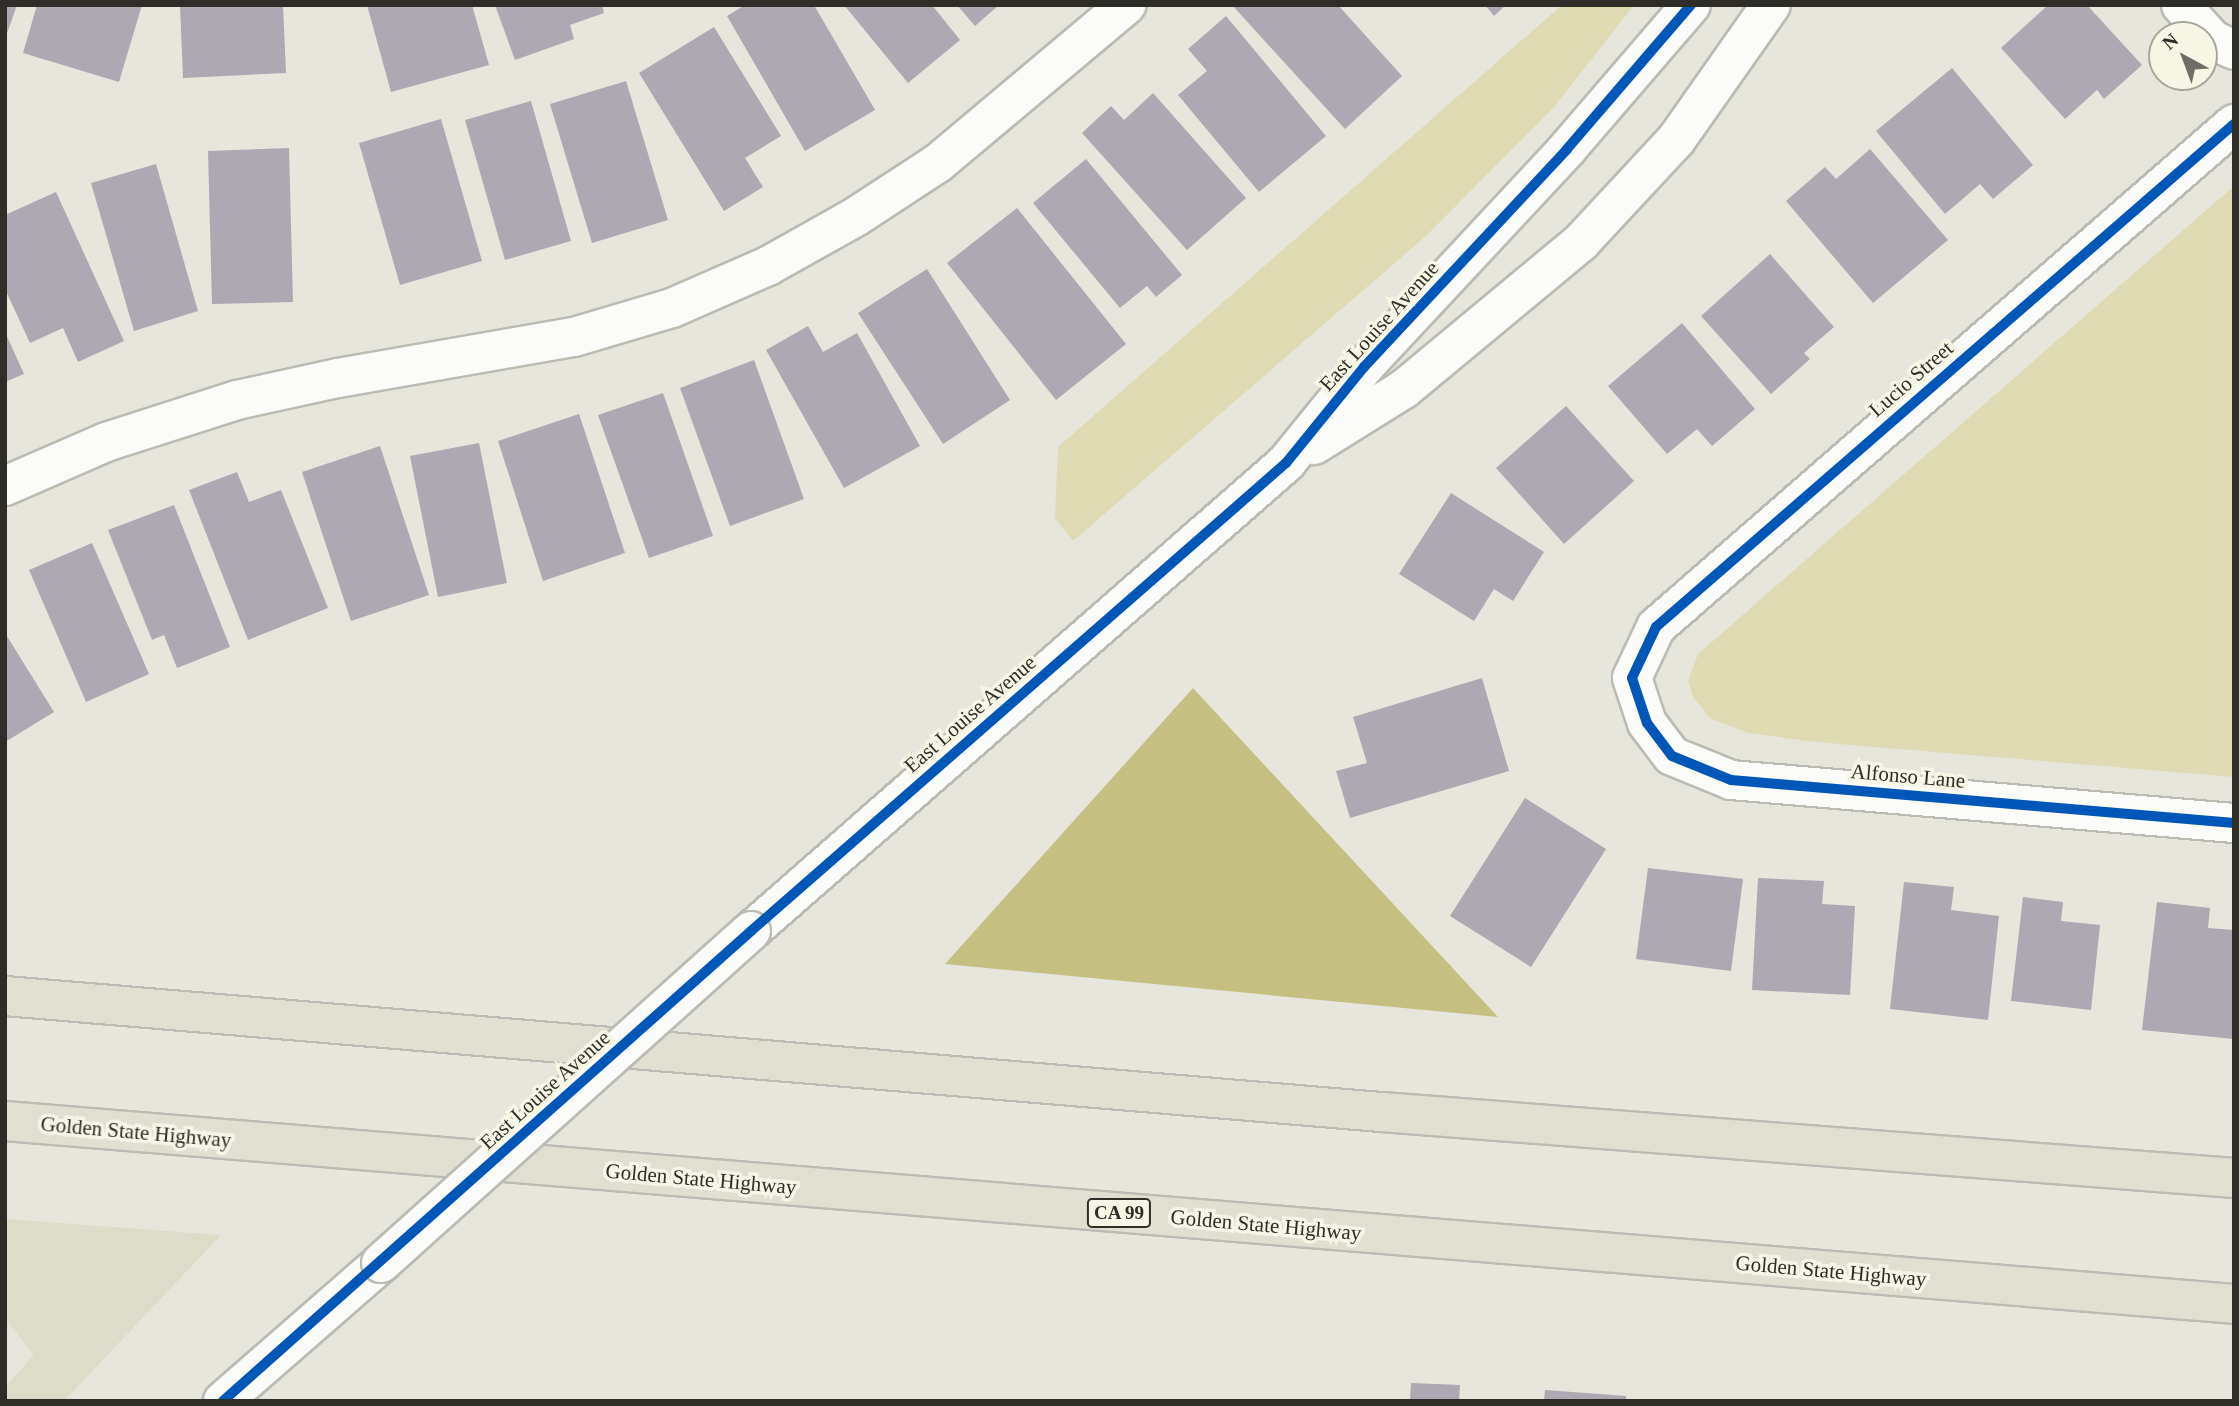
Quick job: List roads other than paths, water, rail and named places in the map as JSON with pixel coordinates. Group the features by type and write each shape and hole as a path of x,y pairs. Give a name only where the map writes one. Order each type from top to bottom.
{"highway":[{"path":"5,996 1382,1112 2234,1178"},
{"name":"Golden State Highway","path":"5,1121 2234,1304"}],"street":[{"path":"5,486 106,442 237,400 338,378 574,337 672,308 768,266 857,216 938,163 1126,5"},
{"name":"East Louise Avenue","path":"1286,463 1364,367 1567,149 1691,5"},
{"name":"East Louise Avenue","path":"223,1401 751,931 1286,463 1404,389 1582,240 1676,140 1771,5"},
{"path":"2181,5 2213,40 2234,50"},
{"name":"Lucio Street","path":"1632,678 1656,627 2234,124"},
{"name":"Alfonso Lane","path":"1632,678 1647,723 1672,756 1731,780 2234,823"}]}
